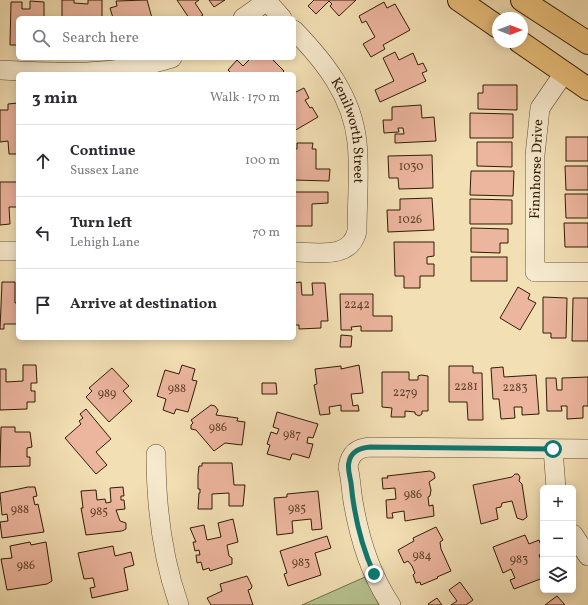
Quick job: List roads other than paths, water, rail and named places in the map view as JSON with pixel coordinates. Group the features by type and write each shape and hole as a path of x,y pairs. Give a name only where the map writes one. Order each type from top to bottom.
{"main road":[{"path":"459,0 492,23"},
{"path":"522,0 588,43"},
{"path":"528,47 588,89"}],"street":[{"path":"246,16 266,1 280,16"},
{"name":"Kenilworth Street","path":"296,32 317,53 337,82 350,110 357,143 356,238 351,245 343,251 296,252"},
{"path":"82,72 114,71 137,68 165,60"},
{"path":"0,70 33,72"},
{"name":"Finnhorse Drive","path":"564,72 540,108 535,155 535,272 588,272"},
{"path":"0,251 16,251"},
{"path":"391,605 377,580 367,557 358,528 348,467 349,460 354,453 363,447 588,449"},
{"path":"553,449 556,485"},
{"path":"156,454 156,482 163,543 172,586 179,605"},
{"path":"576,538 588,556"}]}
